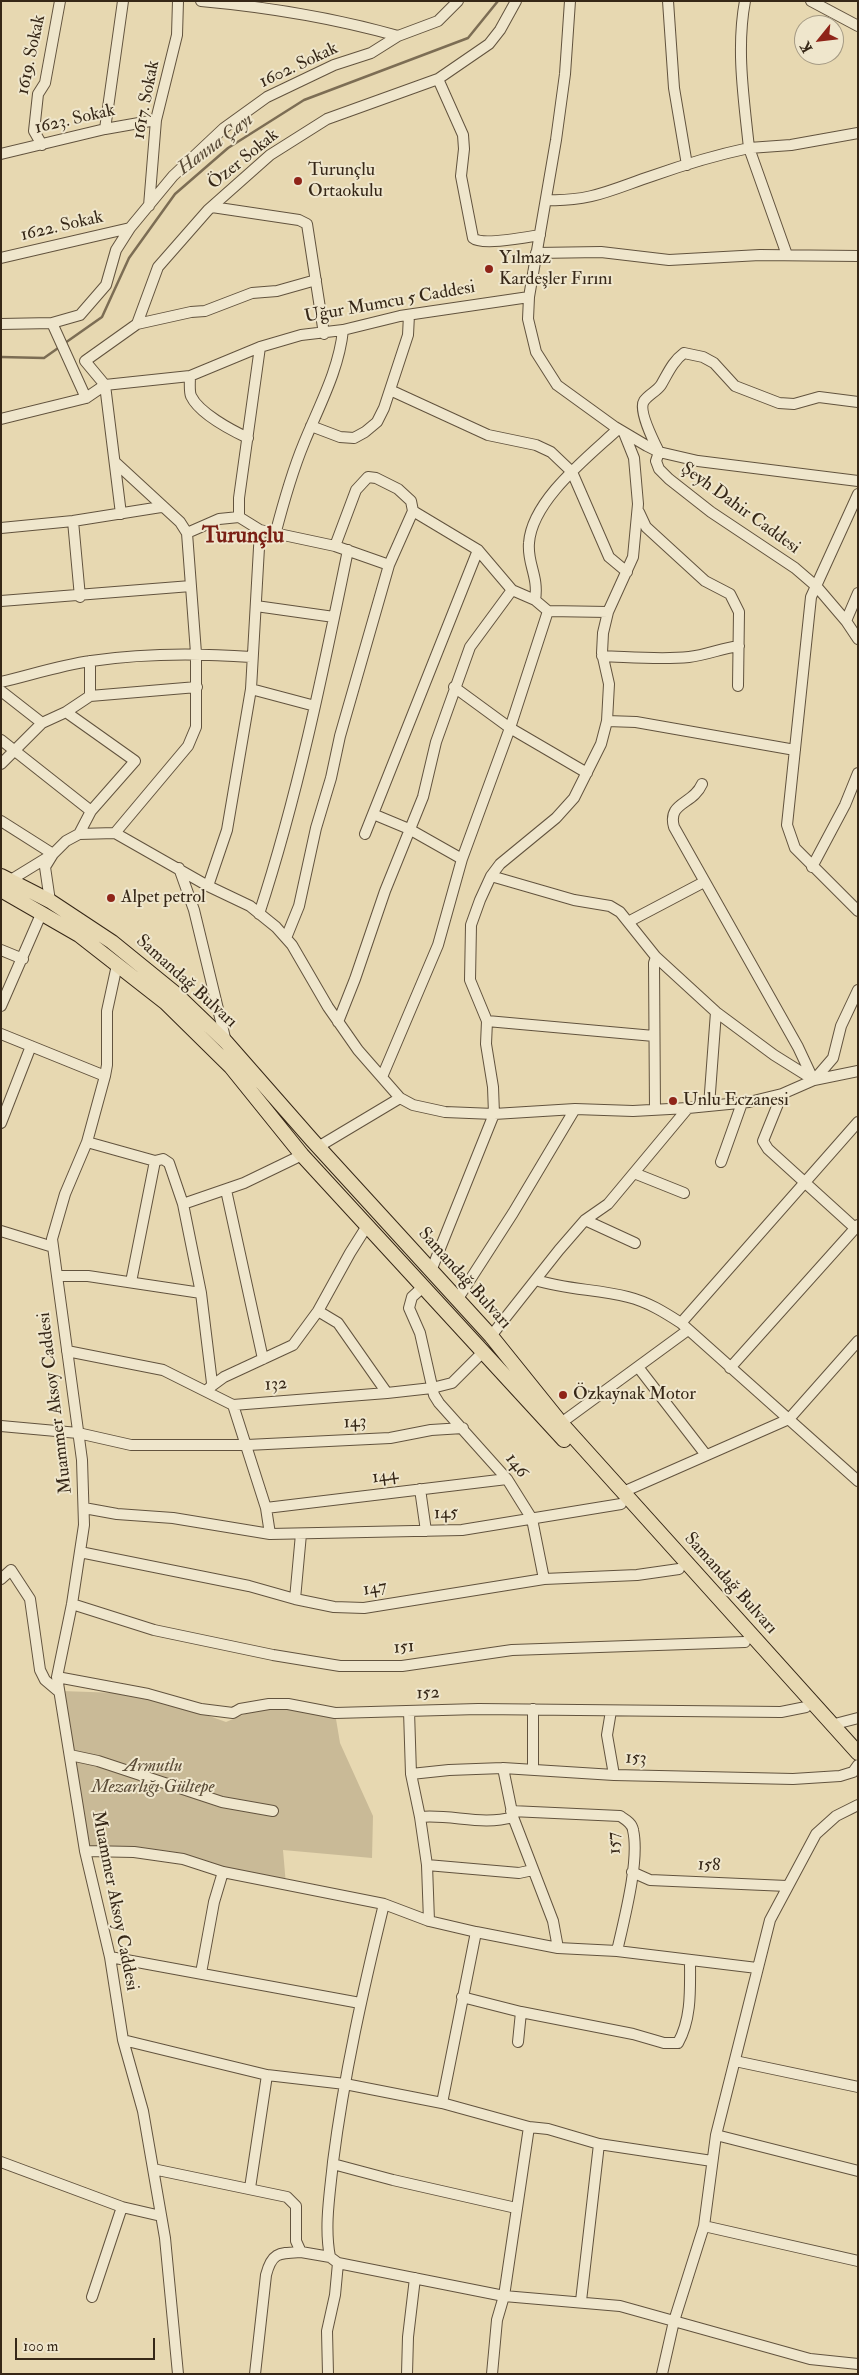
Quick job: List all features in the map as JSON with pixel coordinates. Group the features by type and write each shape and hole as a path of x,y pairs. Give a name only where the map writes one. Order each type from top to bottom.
{"highway":[{"name":"Samandağ Bulvarı","path":"4,882 112,942 176,994 226,1042 318,1147 491,1336 679,1569 858,1764"},
{"name":"Samandağ Bulvarı","path":"46,907 166,1002 231,1067 302,1155 483,1352 622,1498 858,1753"}],"street":[{"name":"1619. Sokak","path":"42,145 34,131 38,94 46,83 60,1"},
{"path":"105,129 123,1"},
{"name":"1617. Sokak","path":"149,206 156,120 177,34 178,1"},
{"path":"201,1 260,4 398,36"},
{"name":"1602. Sokak","path":"1,324 53,327 80,315 106,285 116,250 130,228 173,176 224,128 267,97 334,65 371,53 398,36 438,21 458,1"},
{"name":"Özer Sokak","path":"137,324 158,267 212,207 270,155 327,119 438,79 489,44 500,30 516,1"},
{"path":"570,1 564,74 547,200 529,297 528,319 530,332 536,352 543,365 557,385 621,431 659,452 698,461 857,479"},
{"path":"668,1 674,88 687,165"},
{"path":"745,1 741,46 749,148 788,256"},
{"path":"811,1 858,26"},
{"path":"438,79 463,135 464,149 461,176 473,238 476,241 540,235"},
{"name":"1623. Sokak","path":"1,154 105,129 156,120"},
{"path":"547,200 578,200 597,196 687,165 749,148 791,145 858,133"},
{"path":"212,207 299,220 307,224 324,334"},
{"name":"1622. Sokak","path":"1,258 130,228"},
{"path":"536,253 601,252 669,260 858,256"},
{"path":"74,367 137,324 191,312 205,312 252,293 278,292 316,280"},
{"name":"Uğur Mumcu 5 Caddesi","path":"1,419 86,398 105,385 190,376 260,347 301,335 324,334 408,315 529,297"},
{"path":"311,426 345,438 358,437 371,428 380,418 408,335 408,315"},
{"path":"53,327 74,367 86,398"},
{"path":"275,534 311,426 338,357 343,330"},
{"path":"239,517 239,498 260,347"},
{"path":"659,452 642,411 643,404 645,399 656,392 677,358 684,353 708,360 735,386 779,403 794,404 819,398 858,402"},
{"path":"85,361 105,385 121,514"},
{"path":"190,376 191,396 205,411 222,426 248,438"},
{"path":"390,390 481,433 536,445 557,457 572,472 609,556 627,572"},
{"path":"535,600 537,581 528,546 530,529 551,496 572,472 621,431"},
{"path":"621,431 634,458 640,517 652,533 704,581 730,594 739,612 738,686"},
{"name":"Şeyh Dahir Caddesi","path":"659,452 656,461 659,468 669,479 711,512 795,568 817,586 846,621 858,639"},
{"path":"115,833 188,746 196,727 197,687 187,533 180,522 161,507 116,463"},
{"path":"286,938 299,906 316,828 331,778 340,736 389,565 413,511 411,501 398,489 383,480 368,477 356,490 335,546"},
{"path":"858,494 811,597 788,832 795,848 858,911"},
{"path":"431,1271 494,1114 493,1087 486,1044 487,1021 470,980 471,925 491,876 500,864 556,818 574,798 601,744 607,721 608,684 602,656 603,633 608,612 633,557 638,504"},
{"path":"1,528 73,521 161,507"},
{"path":"413,511 478,550 512,590 535,600 548,612 608,612"},
{"path":"187,533 219,519 239,517 260,530 335,546 389,565"},
{"path":"73,521 80,597"},
{"path":"208,886 227,830 251,689 251,657 260,530"},
{"path":"259,914 277,859 315,706 348,550"},
{"path":"365,834 478,550"},
{"path":"1,601 80,597 191,586"},
{"path":"338,1022 385,891 423,797 436,742 454,687 470,647 512,590"},
{"path":"846,621 858,593"},
{"path":"256,606 334,617"},
{"path":"382,1077 438,945 462,859 510,728 548,612"},
{"path":"602,656 687,658 739,646"},
{"path":"1,682 90,661 196,653 251,657"},
{"path":"90,661 90,696"},
{"path":"1,764 42,723 66,712 90,696 197,687"},
{"path":"454,687 510,728 587,773"},
{"path":"251,689 315,706"},
{"path":"1,691 42,723"},
{"path":"66,712 135,761 91,811 79,834"},
{"path":"607,721 636,722 795,750"},
{"path":"1,740 91,811"},
{"path":"812,867 845,805 858,773"},
{"path":"702,784 692,799 676,808 673,819 674,827 798,1047 814,1080"},
{"path":"373,814 409,829 462,859"},
{"path":"1,821 53,854"},
{"path":"1,1006 46,907 45,866 53,854 66,841 79,834 115,833 208,886 250,906 286,938 338,1022 358,1050 400,1098 413,1105 445,1112 494,1114 575,1109 655,1110 688,1108 742,1103 782,1094 814,1080 858,1071"},
{"path":"4,882 53,854"},
{"path":"179,868 194,910 226,1042"},
{"path":"491,876 574,900 610,906 620,912 656,957 716,1012 774,1055 814,1080"},
{"path":"628,922 704,882"},
{"path":"1,950 23,959"},
{"path":"655,1110 654,963 656,957"},
{"name":"Muammer Aksoy Caddesi","path":"116,964 107,1011 107,1065 87,1142 66,1194 52,1239 82,1460 84,1508 84,1526 72,1604 57,1676 85,1851 110,1957 123,2040 143,2111 161,2216 178,2374"},
{"path":"814,1080 833,1058 841,1026 858,990"},
{"path":"709,1106 716,1012"},
{"path":"487,1021 654,1036"},
{"path":"1,1034 104,1076"},
{"path":"1,1123 31,1046"},
{"path":"730,1368 856,1226 803,1183 768,1149 764,1141 782,1094"},
{"path":"318,1147 400,1098"},
{"path":"721,1162 742,1103"},
{"path":"491,1336 585,1220 608,1204 688,1108"},
{"path":"458,1300 575,1109"},
{"path":"561,1423 638,1368 684,1327 803,1183 858,1122"},
{"path":"87,1142 155,1161 163,1159 169,1163 183,1204 201,1294 209,1387"},
{"path":"183,1204 226,1190 302,1155"},
{"path":"131,1282 155,1161"},
{"path":"634,1173 684,1193"},
{"path":"226,1190 263,1359"},
{"path":"585,1220 635,1243"},
{"path":"209,1387 294,1345 318,1310 350,1253 368,1226"},
{"path":"1,1231 53,1247"},
{"path":"57,1276 88,1276 201,1294"},
{"path":"536,1280 550,1285 629,1297 659,1309 684,1327 788,1419 856,1475"},
{"path":"424,1286 412,1297 410,1308 420,1333 432,1388"},
{"path":"318,1310 338,1323 387,1393"},
{"path":"788,1419 858,1341"},
{"path":"67,1351 163,1370 209,1387 233,1405 266,1508 270,1534"},
{"name":"132","path":"233,1405 432,1388 452,1382 483,1352"},
{"path":"638,1368 706,1456"},
{"name":"146","path":"432,1388 439,1402 508,1479 532,1519 544,1579"},
{"name":"145","path":"84,1508 117,1514 173,1518 270,1534 462,1530 532,1519 622,1498 706,1456 788,1419"},
{"name":"143","path":"1,1426 78,1433 131,1445 247,1445 390,1438 431,1430 463,1428"},
{"name":"144","path":"266,1508 508,1479"},
{"path":"420,1489 426,1531"},
{"path":"295,1599 301,1534"},
{"name":"147","path":"80,1552 249,1586 295,1599 334,1607 364,1608 544,1579 637,1576 679,1569"},
{"path":"1,1579 11,1570 30,1599 40,1670 45,1680 58,1691"},
{"name":"151","path":"72,1604 154,1630 273,1655 340,1666 402,1666 512,1650 745,1642"},
{"name":"152","path":"57,1676 107,1685 220,1712 233,1713 240,1709 269,1704 288,1704 335,1713 533,1709 781,1712 806,1707"},
{"path":"533,1709 533,1770"},
{"path":"409,1711 411,1774 427,1865 429,1921"},
{"path":"611,1711 607,1735 614,1775"},
{"path":"831,1725 858,1718"},
{"path":"70,1755 98,1761 222,1802 274,1811"},
{"name":"153","path":"411,1774 449,1770 503,1768 614,1775 793,1779 840,1776 853,1772 858,1764"},
{"path":"503,1768 512,1814 553,1921 558,1948"},
{"path":"662,2374 674,2321 704,2226 716,2134 770,1920 816,1834 836,1816 858,1804"},
{"name":"157","path":"420,1817 448,1817 493,1821 512,1814 620,1816 629,1822 633,1829 632,1872 627,1909 617,1951"},
{"path":"85,1851 134,1852 183,1859 223,1872 384,1904 429,1921 558,1948 617,1951 757,1968"},
{"path":"427,1865 519,1873 533,1870"},
{"path":"201,1973 214,1902 223,1872"},
{"name":"158","path":"632,1872 650,1880 787,1886"},
{"path":"328,2374 327,2331 335,2295 334,2260 328,2223 333,2164 360,2003 384,1904"},
{"path":"442,2103 476,1932"},
{"path":"110,1957 360,2003"},
{"path":"462,1997 521,2012 634,2034 664,2043 678,2043 684,2032 690,2000 690,1960"},
{"path":"518,2042 521,2012"},
{"path":"123,2040 267,2075 345,2084 442,2103 529,2127 548,2129 599,2144 712,2161"},
{"path":"735,2061 858,2087"},
{"path":"250,2188 267,2075"},
{"path":"492,2374 497,2320 504,2296 529,2127"},
{"path":"716,2134 858,2172"},
{"path":"581,2302 599,2144"},
{"path":"1,2162 122,2206 161,2216"},
{"path":"333,2164 392,2180 516,2208"},
{"path":"153,2169 287,2197 296,2206 296,2241 301,2252"},
{"path":"92,2297 122,2206"},
{"path":"704,2226 858,2261"},
{"path":"255,2374 266,2275 270,2261 280,2253 301,2252 504,2296 620,2306 810,2359 858,2364"},
{"path":"407,2374 408,2337 415,2278"}],"green space":[{"name":"Armutlu Mezarlığı Gültepe","path":"61,1691 148,1694 226,1722 269,1704 335,1713 340,1743 373,1816 372,1858 283,1850 286,1885 183,1859 85,1851"}],"waterway":[{"name":"Hanna Çayı","path":"65,343 102,317 129,258 175,194 228,148 304,100 468,38 498,1"},
{"name":"Hanna Çayı","path":"1,357 44,358 61,346"}],"place":[{"name":"Turunçlu Ortaokulu","path":"298,181"},
{"name":"Yılmaz Kardeşler Fırını","path":"489,269"},
{"name":"Alpet petrol","path":"111,898"},
{"name":"Unlu Eczanesi","path":"673,1101"},
{"name":"Özkaynak Motor","path":"563,1395"}],"district":[{"name":"Turunçlu","path":"243,537"}]}
